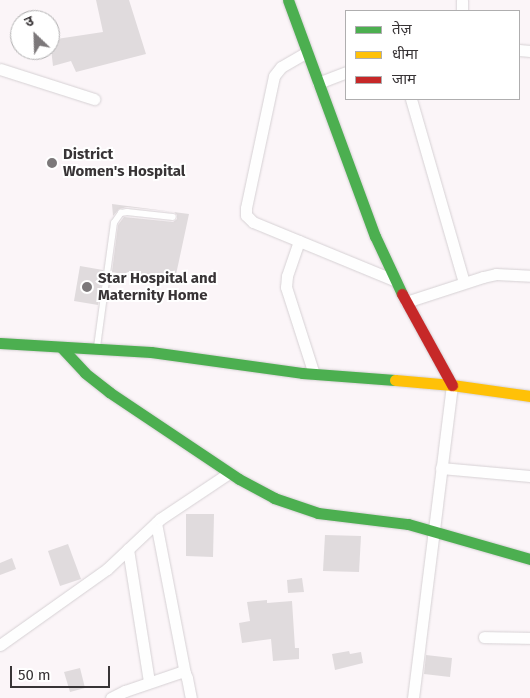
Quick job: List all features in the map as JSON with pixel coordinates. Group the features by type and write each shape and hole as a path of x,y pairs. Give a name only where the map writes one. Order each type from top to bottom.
{"street":[{"path":"288,0 375,236 394,280 452,385 413,698"},
{"path":"307,52 281,68 274,76 246,215 253,222 394,280"},
{"path":"0,69 94,99"},
{"path":"318,84 345,72"},
{"path":"411,100 464,282"},
{"path":"299,241 287,276 286,287 314,374"},
{"path":"406,302 464,282 496,274 530,276"},
{"path":"0,343 151,352 314,374 452,385 530,396"},
{"path":"61,347 85,373 109,392 229,473 274,498 318,513 408,524 530,559"},
{"path":"441,468 530,476"},
{"path":"0,646 107,570 156,523 229,473"},
{"path":"156,523 191,698"},
{"path":"128,549 149,682"},
{"path":"484,637 530,638"},
{"path":"111,698 176,672 185,673"}],"lane":[{"path":"97,349 114,223 122,213 127,212 173,217"}],"building":[{"path":"96,0 129,0 146,54 76,72 71,61 53,66 52,60 60,60 60,38 103,32"},
{"path":"112,204 172,212 127,207 119,209 113,216"},
{"path":"174,212 189,214 174,284 112,272 118,225 124,217 173,222 177,219 177,215"},
{"path":"80,266 103,270 98,305 74,301"},
{"path":"186,514 214,514 213,557 186,556"},
{"path":"325,535 361,536 359,572 323,571"},
{"path":"68,544 81,579 60,586 48,551"},
{"path":"12,558 16,569 0,575 0,563"},
{"path":"302,578 304,592 288,593 287,580"},
{"path":"267,600 267,603 292,601 295,648 299,648 299,659 273,661 271,639 242,643 239,623 250,621 247,602"},
{"path":"349,651 350,654 361,652 363,663 335,670 332,654"},
{"path":"426,655 452,658 450,677 424,674"},
{"path":"80,668 85,688 70,692 64,672"}],"traffic: fast":[{"path":"288,0 375,236 402,294"},
{"path":"0,343 151,352 302,373 395,380"},
{"path":"61,347 85,373 109,392 239,479 274,498 318,513 408,524 530,559"}],"traffic: slow":[{"path":"395,380 452,385 530,396"}],"traffic: jam":[{"path":"402,294 452,385"}],"place":[{"name":"District Women's Hospital","path":"52,163"},
{"name":"Star Hospital and Maternity Home","path":"87,287"}]}
